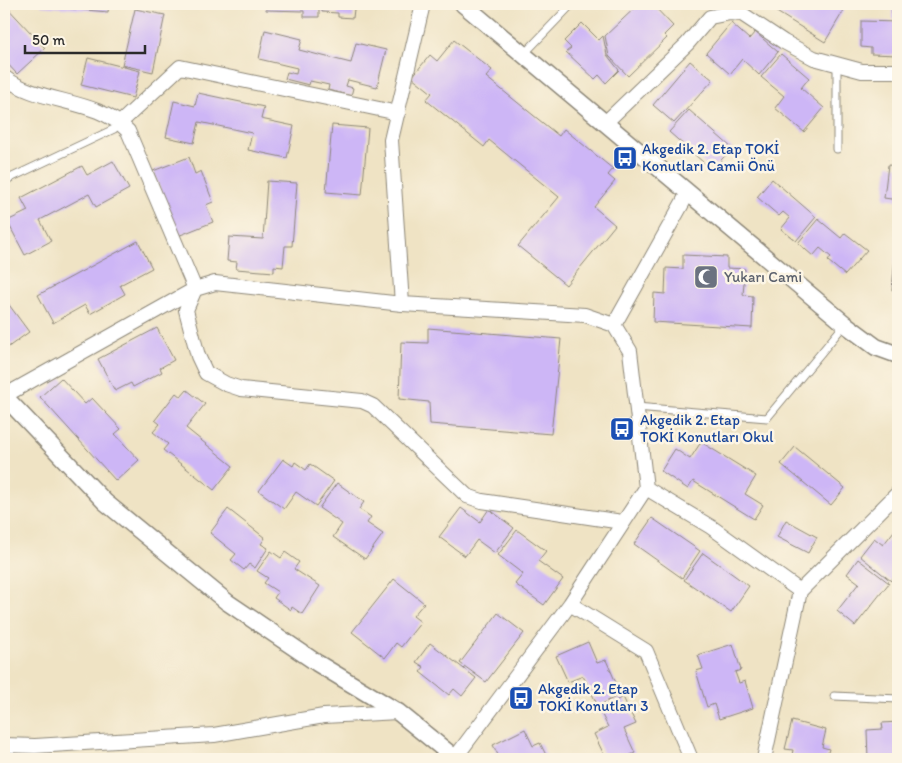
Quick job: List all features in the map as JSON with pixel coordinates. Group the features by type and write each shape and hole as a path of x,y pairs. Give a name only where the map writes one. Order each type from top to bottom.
{"street":[{"path":"402,304 391,140 423,4"},
{"path":"463,4 845,324 876,347 898,355"},
{"path":"605,123 687,44 710,17 730,13 742,14 784,42 814,58 862,71 898,71"},
{"path":"120,123 180,68 398,113"},
{"path":"4,76 33,92 108,115 128,131 194,289 186,310 198,356 206,373 240,389 362,401 373,406 467,496 482,501 622,522"},
{"path":"614,325 688,193"},
{"path":"215,283 402,304 585,315 614,325 630,351 646,488 570,604 456,759 398,712 317,663 227,602 105,502 4,396 194,289 215,283"},
{"path":"646,488 712,527 800,591"},
{"path":"764,759 800,591 898,493"},
{"path":"570,604 646,651 691,759"},
{"path":"4,744 34,746 214,735 324,716 398,712"}],"lane":[{"path":"524,54 572,4"},
{"path":"836,64 836,149"},
{"path":"4,181 114,128 120,123"},
{"path":"636,407 767,418 845,324"},
{"path":"834,696 898,699"}],"building":[{"path":"4,4 45,48 17,74 4,60"},
{"path":"41,4 109,4 108,12 41,6"},
{"path":"266,4 319,4 319,17 304,17 304,11 266,10"},
{"path":"322,4 381,4 381,11 354,9 353,18 338,17 338,13 322,12"},
{"path":"639,4 649,6 652,4 673,26 664,35 667,38 628,76 609,56 605,36"},
{"path":"768,4 834,4 844,10 825,42 767,6"},
{"path":"892,4 898,4 898,20 892,19"},
{"path":"135,9 165,15 153,72 122,65"},
{"path":"861,21 898,22 898,55 871,54 871,48 861,47"},
{"path":"582,23 599,40 603,36 607,55 619,70 606,83 599,75 595,79 566,52 571,48 564,41"},
{"path":"731,23 749,39 755,32 778,52 759,75 742,59 730,74 706,53"},
{"path":"265,30 302,39 299,50 351,63 356,43 386,50 377,87 348,80 346,86 353,88 351,96 328,90 329,85 310,81 309,85 285,79 287,72 296,74 297,68 259,59"},
{"path":"454,40 492,70 486,77 559,136 564,129 613,169 608,175 615,181 594,207 615,225 566,285 518,246 559,197 489,140 484,147 426,100 432,93 412,77 430,55 437,61"},
{"path":"781,54 809,78 801,88 824,108 804,132 775,108 784,96 761,77"},
{"path":"88,58 140,71 133,98 81,85"},
{"path":"690,61 713,80 674,123 653,105"},
{"path":"198,93 264,107 261,119 294,126 287,158 248,150 252,133 199,122 194,143 166,137 174,101 195,106"},
{"path":"689,110 732,148 712,170 669,132"},
{"path":"332,125 368,128 362,195 326,192"},
{"path":"189,157 195,174 201,171 213,202 206,205 213,222 178,236 153,171"},
{"path":"113,161 129,189 96,207 89,194 40,220 51,241 25,255 7,221 28,211 21,198 82,166 87,175"},
{"path":"888,165 898,166 898,200 884,198"},
{"path":"772,179 816,217 796,241 781,229 790,218 783,212 779,216 757,197"},
{"path":"267,181 297,183 292,246 285,246 283,267 274,266 274,272 236,269 237,262 227,261 229,237 263,239"},
{"path":"818,219 841,238 845,233 867,250 845,275 828,261 831,257 820,248 813,256 798,243"},
{"path":"138,241 152,268 120,285 125,294 90,314 85,305 53,323 38,295"},
{"path":"683,255 727,257 727,268 745,269 743,295 753,296 752,328 653,322 654,293 665,294 666,268 683,269"},
{"path":"895,257 898,257 898,291 892,290"},
{"path":"4,298 29,332 7,348 4,343"},
{"path":"157,328 174,360 160,368 162,372 133,387 131,383 115,391 98,359"},
{"path":"428,328 561,339 551,434 430,424 429,402 399,399 401,342 428,343"},
{"path":"61,378 85,404 92,398 121,429 115,434 139,460 116,481 40,397"},
{"path":"187,390 205,404 186,428 233,466 214,490 163,450 168,444 153,432 160,424 155,420 176,393 181,397"},
{"path":"701,442 756,476 745,494 763,505 754,519 693,481 688,489 661,471 675,449 690,459"},
{"path":"795,447 845,488 831,505 781,464"},
{"path":"283,459 293,466 295,462 306,470 310,464 334,481 316,506 296,492 284,509 259,491"},
{"path":"337,483 364,502 359,509 371,517 367,523 383,534 365,559 333,537 342,524 319,508"},
{"path":"461,508 480,522 489,509 514,528 495,553 477,540 465,556 439,537"},
{"path":"228,509 265,538 261,544 268,548 255,568 249,564 244,570 231,560 236,554 210,533"},
{"path":"652,518 700,551 682,578 634,544"},
{"path":"786,520 817,537 808,553 777,537"},
{"path":"898,526 898,571 891,581 860,556 874,538 883,545"},
{"path":"517,530 546,551 538,561 563,579 544,605 515,584 523,574 498,555"},
{"path":"271,551 281,558 285,552 299,562 294,569 320,586 302,614 292,607 291,610 274,598 278,592 264,583 268,578 257,571"},
{"path":"703,553 749,586 731,612 684,580"},
{"path":"858,559 889,583 855,626 837,611 859,583 847,574"},
{"path":"394,579 424,603 413,616 421,622 401,647 396,643 385,658 352,632"},
{"path":"498,613 524,633 486,682 460,663"},
{"path":"588,642 597,663 606,660 621,694 598,706 583,676 568,682 556,656"},
{"path":"430,643 476,678 462,696 454,689 449,695 420,672 424,667 416,662"},
{"path":"733,644 741,670 735,672 739,683 745,681 753,708 719,719 714,704 707,707 696,671 703,669 698,655"},
{"path":"623,697 636,724 624,729 635,753 622,759 606,759 594,734 608,727 599,709"},
{"path":"792,721 826,730 822,747 829,749 826,759 791,759 793,750 785,749"},
{"path":"898,722 898,759 868,759 867,730 883,729 882,723"},
{"path":"525,729 533,746 540,743 548,759 500,759 493,745"}],"place":[{"name":"Akgedik 2. Etap TOKİ Konutları Camii Önü","path":"625,158"},
{"name":"Yukarı Cami","path":"706,277"},
{"name":"Akgedik 2. Etap TOKİ Konutları Okul","path":"622,429"},
{"name":"Akgedik 2. Etap TOKİ Konutları 3","path":"521,698"}]}
